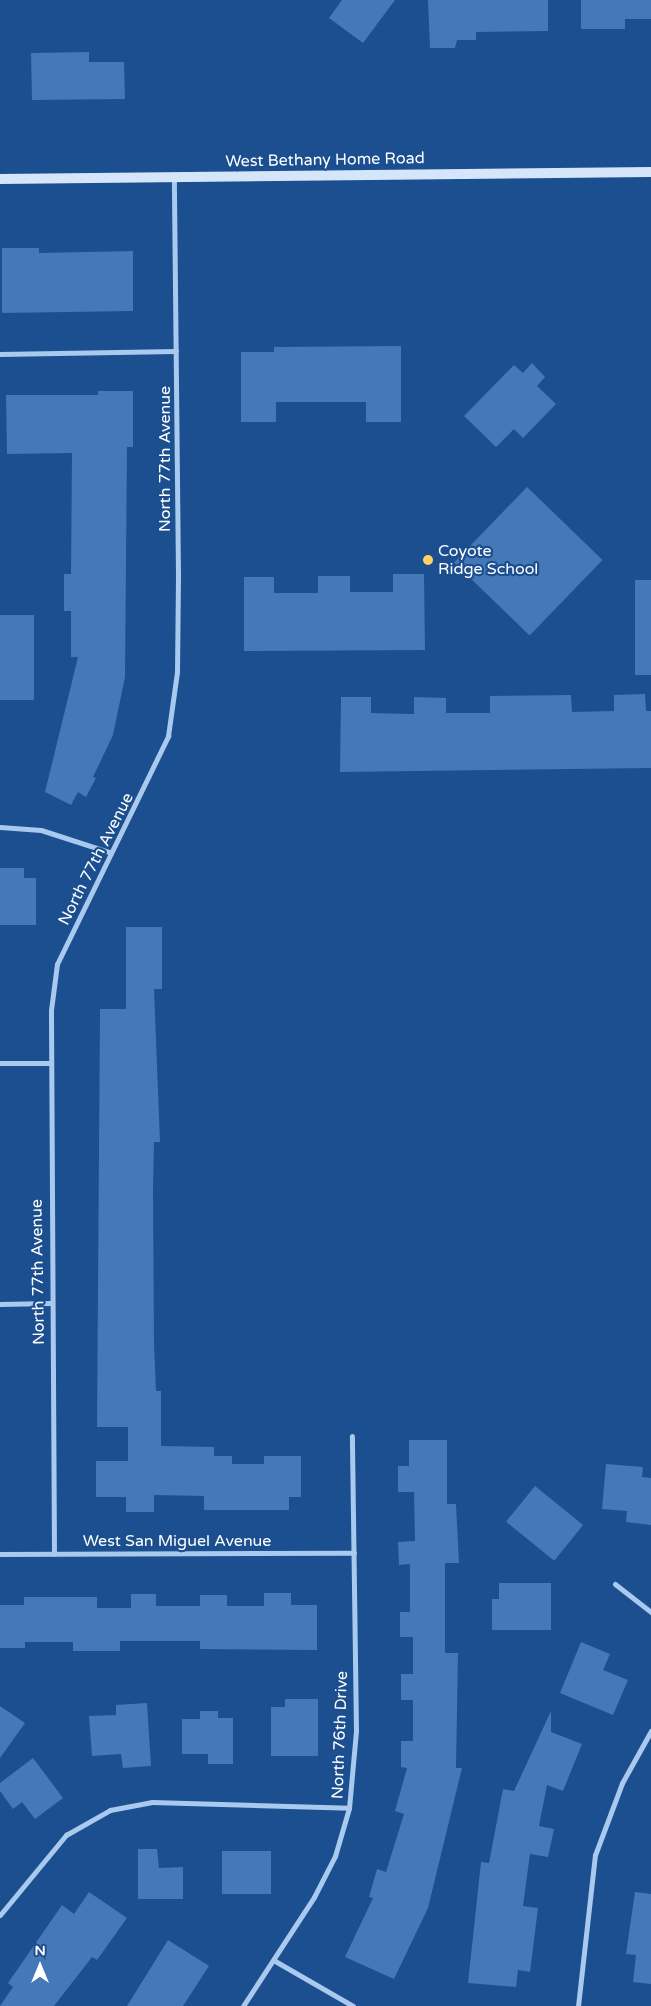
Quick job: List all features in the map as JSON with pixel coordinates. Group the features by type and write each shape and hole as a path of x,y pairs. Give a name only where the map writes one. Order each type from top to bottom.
{"main road":[{"name":"West Bethany Home Road","path":"0,179 651,172"}],"street":[{"name":"North 77th Avenue","path":"54,1554 49,1064 57,964 110,852 145,792 168,736 172,708 178,575 174,177"},
{"path":"0,354 176,351"},
{"path":"0,827 41,830 110,852"},
{"path":"0,1063 49,1064"},
{"path":"0,1304 51,1303"},
{"name":"North 76th Drive","path":"243,2006 275,1961 335,1856 349,1808 356,1731 352,1436"},
{"name":"West San Miguel Avenue","path":"0,1554 354,1553"},
{"path":"615,1584 651,1612"},
{"path":"578,2006 595,1855 622,1783 651,1731"},
{"path":"0,1915 66,1835 110,1810 152,1802 349,1808"},
{"path":"275,1961 353,2006"}],"building":[{"path":"342,0 395,0 363,43 329,18"},
{"path":"428,0 548,0 548,31 476,32 476,40 457,40 455,48 430,48"},
{"path":"581,0 651,0 651,19 625,19 625,29 581,29"},
{"path":"89,52 89,62 124,62 125,99 32,100 31,53"},
{"path":"2,248 39,248 39,253 133,251 133,311 2,313"},
{"path":"401,346 401,422 366,422 366,402 276,402 276,422 241,422 241,352 274,352 274,347"},
{"path":"532,363 545,377 537,386 556,404 523,438 514,429 496,447 464,416 514,365 523,373"},
{"path":"98,391 133,391 133,447 127,447 125,677 113,735 93,777 96,778 86,797 78,792 71,805 45,792 78,657 71,657 71,611 64,611 64,574 71,574 72,453 7,454 6,395 98,395"},
{"path":"527,487 603,560 530,635 454,563"},
{"path":"393,574 424,574 425,650 244,651 244,577 274,577 274,593 318,593 318,576 350,576 350,592 393,592"},
{"path":"635,580 651,580 651,675 635,675"},
{"path":"0,615 34,615 34,700 0,700"},
{"path":"645,694 646,711 651,711 651,768 340,772 341,697 371,697 371,713 414,714 414,697 446,698 446,713 490,713 490,696 571,695 572,712 614,711 614,695"},
{"path":"0,868 24,868 24,878 36,878 36,925 0,925"},
{"path":"126,927 162,927 162,989 154,989 160,1142 154,1142 153,1190 154,1343 156,1391 161,1391 161,1446 214,1447 214,1456 232,1456 232,1464 264,1464 264,1456 301,1456 301,1497 289,1497 289,1510 204,1510 204,1496 154,1495 154,1512 126,1512 126,1497 96,1497 96,1461 128,1461 128,1427 97,1427 100,1009 126,1009"},
{"path":"409,1440 447,1440 447,1504 456,1504 459,1563 445,1563 445,1653 458,1653 456,1768 462,1768 428,1908 394,1979 345,1957 373,1898 369,1897 377,1869 386,1872 404,1814 395,1811 407,1768 401,1767 401,1741 413,1741 413,1700 401,1700 401,1674 413,1674 413,1637 400,1637 400,1612 410,1612 410,1564 399,1565 398,1542 415,1541 414,1492 398,1492 398,1466 409,1466"},
{"path":"606,1464 643,1467 642,1477 651,1478 651,1525 626,1522 627,1511 602,1509"},
{"path":"535,1486 583,1525 554,1561 506,1522"},
{"path":"499,1583 551,1583 551,1630 492,1630 492,1599 499,1599"},
{"path":"264,1593 291,1593 291,1605 317,1605 317,1650 200,1649 200,1641 120,1641 120,1651 73,1651 73,1642 25,1642 25,1648 0,1648 0,1605 24,1605 24,1597 97,1597 97,1608 131,1608 131,1594 156,1594 156,1606 200,1606 200,1595 227,1595 227,1606 264,1606"},
{"path":"581,1642 610,1654 603,1670 628,1680 613,1715 560,1693"},
{"path":"285,1699 318,1699 318,1756 271,1756 271,1707 285,1707"},
{"path":"147,1703 151,1766 123,1768 121,1754 92,1756 89,1716 116,1715 116,1705"},
{"path":"0,1706 25,1723 0,1758"},
{"path":"200,1711 218,1711 218,1718 233,1718 233,1764 208,1764 208,1754 182,1754 182,1719 200,1719"},
{"path":"551,1711 551,1732 582,1744 563,1791 547,1785 539,1826 554,1829 548,1857 530,1854 523,1906 538,1908 530,1972 518,1970 516,1987 468,1983 481,1862 489,1863 503,1789 514,1791"},
{"path":"33,1758 63,1798 35,1819 22,1802 13,1809 0,1791 0,1783"},
{"path":"138,1849 157,1849 159,1868 183,1867 183,1899 138,1899"},
{"path":"222,1851 271,1851 271,1894 222,1894"},
{"path":"89,1892 127,1918 97,1960 92,1957 54,2006 0,2006 13,1987 8,1983 62,1905 74,1914"},
{"path":"635,1892 651,1894 651,1984 633,1982 636,1955 626,1954"},
{"path":"168,1940 209,1966 183,2006 127,2006"}],"place":[{"name":"Coyote Ridge School","path":"428,560"}]}
